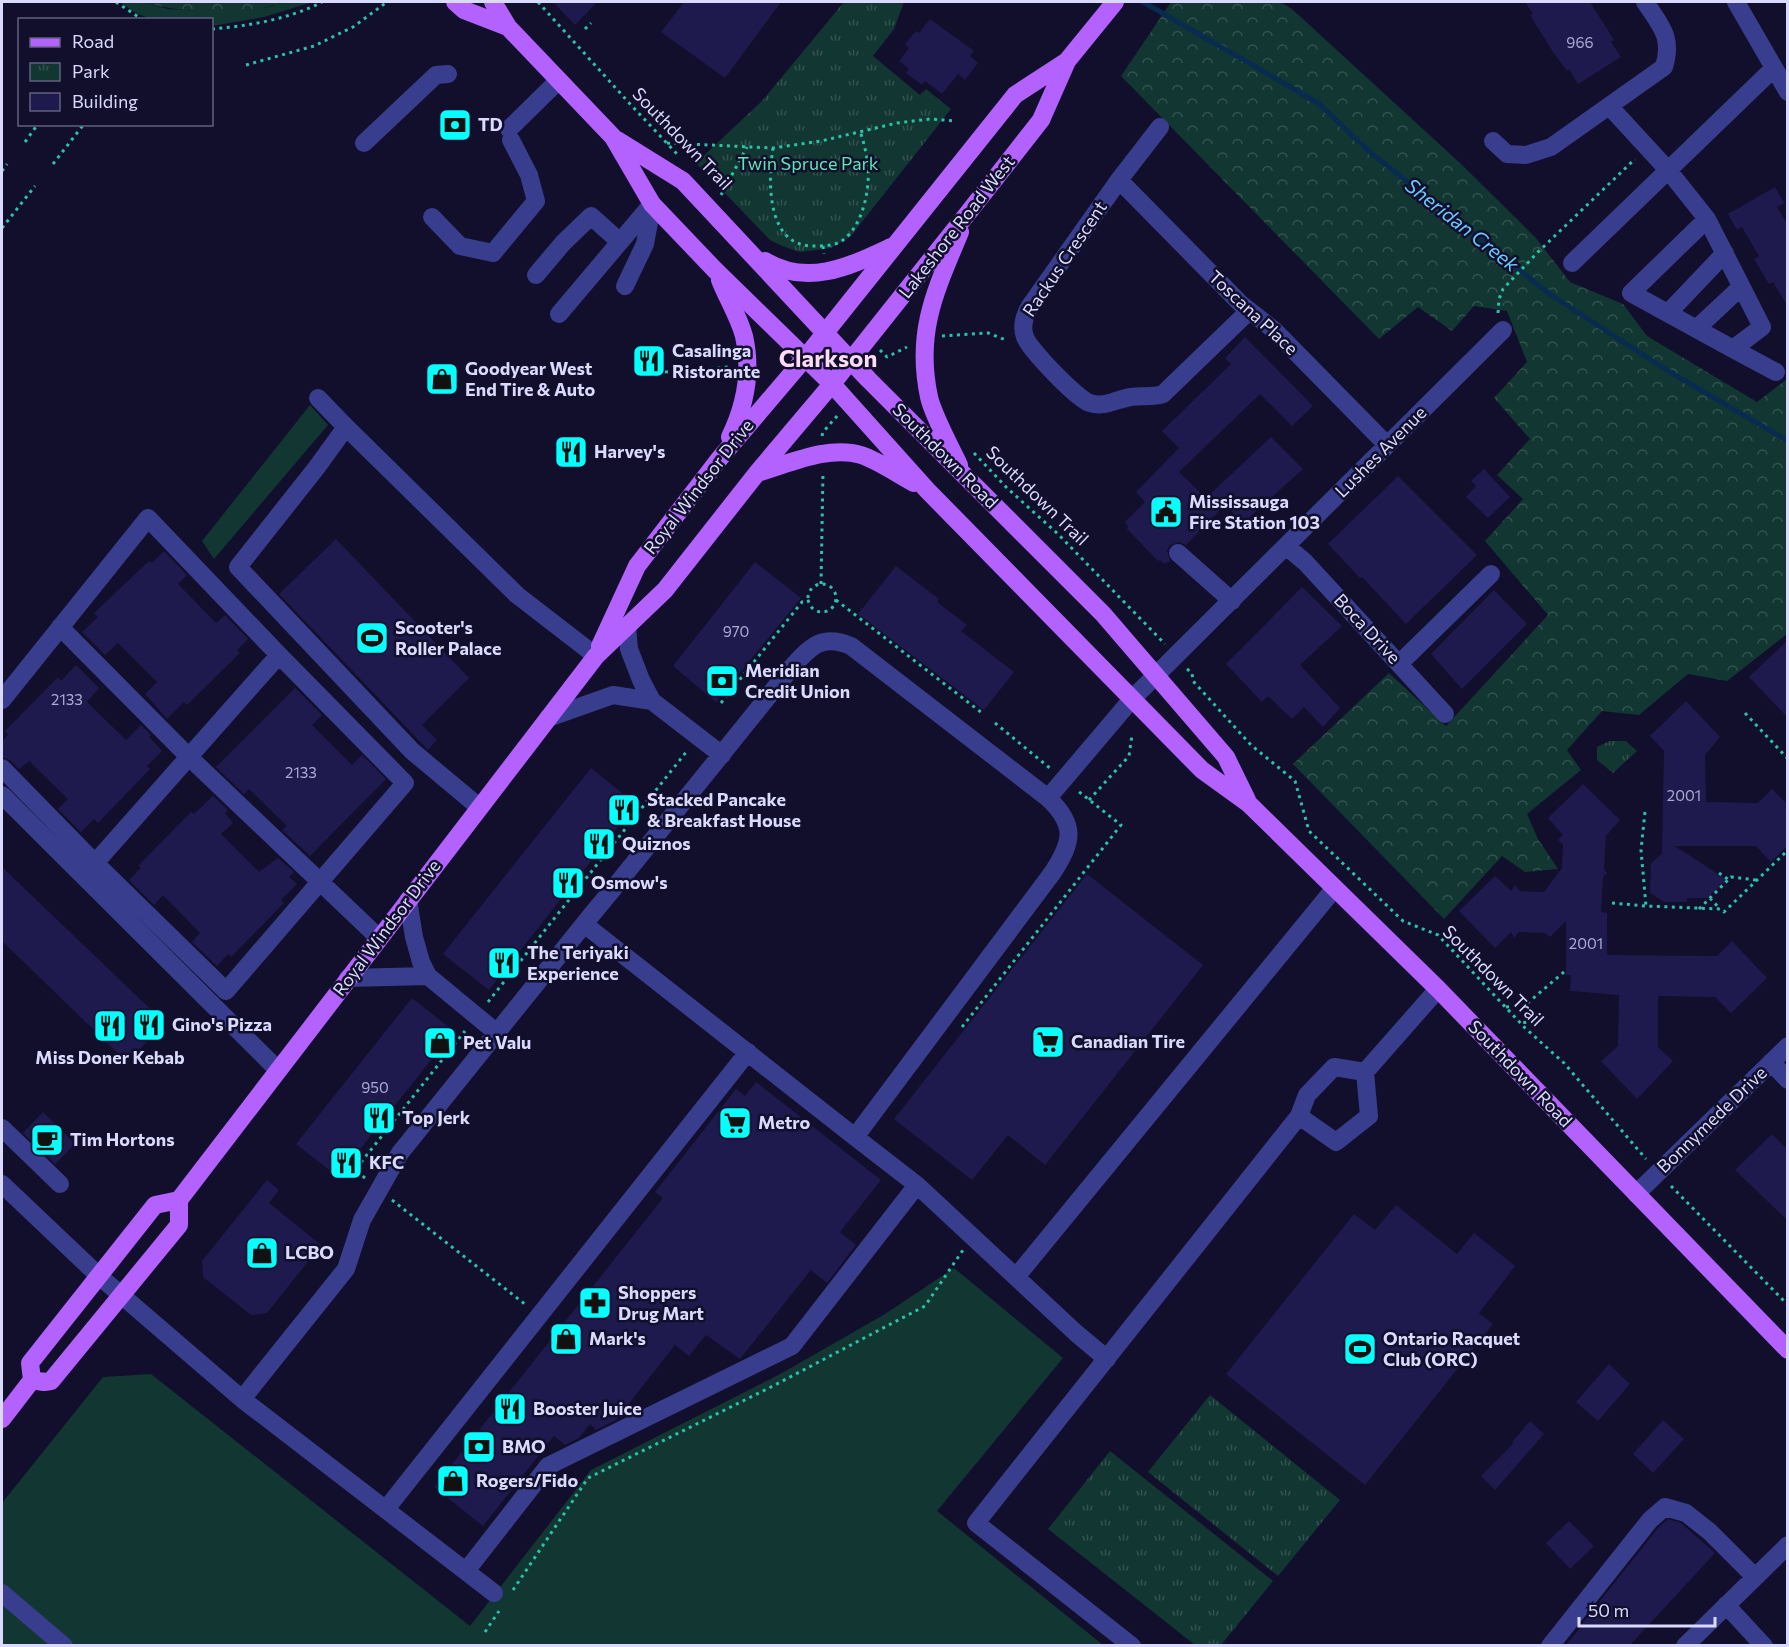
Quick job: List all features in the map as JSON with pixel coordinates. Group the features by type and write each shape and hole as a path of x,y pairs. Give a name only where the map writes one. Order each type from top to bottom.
{"main road":[{"name":"Southdown Road","path":"455,2 464,10 508,27"},
{"name":"Southdown Road","path":"493,2 508,27 613,137 683,181 851,360 1103,614 1226,757 1249,804"},
{"name":"Lakeshore Road West","path":"832,384 1041,120 1067,61 1115,2"},
{"name":"Lakeshore Road West","path":"825,333 1015,95 1067,61"},
{"name":"Southdown Road","path":"613,137 652,204 715,270 832,384 927,490 1202,770 1249,804 1438,989 1788,1350"},
{"path":"963,474 929,398 924,346 933,298 968,213"},
{"path":"751,252 778,269 801,273 827,272 860,262 896,244"},
{"path":"715,270 743,335 746,351 746,394 738,421 720,458"},
{"name":"Royal Windsor Drive","path":"596,656 637,566 720,458 825,333"},
{"name":"Royal Windsor Drive","path":"178,1200 596,656 665,590 757,473 832,384"},
{"path":"757,473 822,454 840,452 862,455 927,490"},
{"path":"2,1419 32,1380 30,1363 155,1205 178,1200 179,1225 122,1296 51,1381 32,1380"}],"street":[{"path":"1493,141 1507,154 1526,154 1551,147 1665,67 1669,52 1667,35 1645,2"},
{"path":"1736,2 1788,92"},
{"path":"1572,263 1773,69"},
{"path":"364,143 436,75 448,74"},
{"path":"432,217 460,246 493,253 537,201 529,175 510,135 558,81"},
{"path":"1610,107 1668,170 1707,219 1725,253 1762,327 1733,349"},
{"name":"Rackus Crescent","path":"1160,127 1119,180 1030,306 1024,318 1023,331 1027,342 1080,398 1093,404 1105,405 1132,396 1163,394 1249,311"},
{"name":"Toscana Place","path":"1119,180 1249,311 1274,330 1387,445"},
{"path":"559,314 652,204"},
{"path":"625,286 645,244 652,204"},
{"path":"537,275 563,243 591,216 620,242"},
{"path":"1707,219 1631,293 1776,372"},
{"path":"1668,313 1725,253"},
{"path":"1696,329 1742,287"},
{"name":"Lushes Avenue","path":"1048,798 1132,699 1503,330"},
{"path":"318,398 517,595 596,656"},
{"path":"346,427 238,567 412,751 479,807"},
{"path":"2,700 148,518 405,783 226,991 2,768"},
{"name":"Boca Drive","path":"1287,547 1305,562 1445,714"},
{"path":"1179,553 1232,601"},
{"path":"1399,664 1491,574"},
{"path":"60,627 189,757 379,938"},
{"path":"627,627 632,656 652,701 722,755"},
{"path":"242,1399 346,1269 362,1220 400,1153 808,650 822,642 838,641 851,646 1048,798 1060,810 1067,823 1069,836 1065,852 1053,872 855,1137"},
{"path":"86,879 95,863 279,655"},
{"path":"548,718 613,695 652,701"},
{"path":"2,795 278,1070"},
{"path":"1016,1276 1334,889"},
{"path":"408,900 421,962 428,976 497,1033"},
{"path":"584,924 917,1185 1107,1359"},
{"path":"348,978 428,976"},
{"path":"1299,1116 1336,1142 1369,1116 1365,1072 1438,989"},
{"name":"Bonnymede Drive","path":"1636,1194 1788,1046"},
{"path":"386,1509 748,1052"},
{"path":"1771,1062 1788,1080"},
{"path":"1132,1646 976,1523 1299,1116 1307,1095 1335,1067 1365,1072"},
{"path":"2,1128 60,1184"},
{"path":"2,1184 99,1276 242,1399 466,1571 503,1596"},
{"path":"466,1571 548,1466 792,1346 917,1185"},
{"path":"1550,1646 1650,1520 1665,1507 1686,1513 1710,1532 1755,1577"},
{"path":"1685,1646 1788,1545"},
{"path":"2,1593 64,1646"},
{"path":"1726,1605 1764,1646"}],"path":[{"path":"116,2 140,18"},
{"path":"213,29 253,23 322,2"},
{"path":"246,65 314,46 353,27 387,2"},
{"name":"Southdown Trail","path":"538,2 682,159"},
{"path":"585,29 591,23"},
{"path":"666,143 773,148 821,141 897,123 930,119 956,121"},
{"path":"25,142 37,126"},
{"path":"53,164 82,126"},
{"path":"773,148 771,193 773,209 779,225 789,238 804,246 823,246 839,242 851,231 864,202 868,170 867,154 860,131"},
{"path":"719,198 747,147"},
{"path":"1503,330 1498,315 1499,299 1503,289 1537,253 1647,148"},
{"path":"2,171 7,164"},
{"path":"2,228 35,186"},
{"path":"941,336 988,333 1011,342"},
{"path":"883,362 887,357 903,348 915,346"},
{"path":"876,347 887,357"},
{"path":"665,372 739,366"},
{"path":"820,444 823,432 839,414"},
{"name":"Southdown Trail","path":"969,448 1162,640"},
{"path":"820,584 823,464"},
{"path":"836,600 831,609 822,612 813,609 808,601 812,588 820,584 829,586 836,600 982,712"},
{"path":"721,703 802,602 808,601"},
{"name":"Southdown Trail","path":"1184,665 1192,673 1193,681 1251,746 1295,781 1308,831 1403,921 1438,935 1525,1028 1564,1064 1642,1155"},
{"path":"1745,713 1788,759"},
{"path":"995,723 1053,770"},
{"path":"1089,800 1129,756 1132,735"},
{"path":"487,1003 689,748"},
{"path":"1645,812 1641,850 1646,906"},
{"path":"1710,898 1724,912 1788,850"},
{"path":"1719,873 1729,880"},
{"path":"1699,909 1731,877 1756,880"},
{"path":"1612,903 1720,909"},
{"path":"1505,1007 1524,1006 1564,972"},
{"path":"1524,1006 1525,1028"},
{"path":"369,1181 354,1170 471,1023"},
{"path":"1678,1194 1788,1305"},
{"path":"388,1197 530,1308"},
{"path":"485,1632 503,1596 588,1478 773,1386 925,1306 972,1236"}],"green space":[{"path":"120,2 142,2 168,9 215,12 269,7 285,2 313,2 264,17 213,26 213,18 148,18"},
{"path":"142,2 285,2 250,10 214,12 177,9"},
{"name":"Twin Spruce Park","path":"844,2 904,2 894,29 873,56 920,95 926,89 951,109 850,237 831,248 800,252 770,240 696,163 762,101"},
{"path":"1171,2 1281,2 1292,9 1461,164 1535,237 1570,282 1623,304 1647,336 1757,402 1787,379 1787,634 1727,681 1688,674 1639,715 1602,711 1567,750 1581,770 1527,814 1538,839 1558,869 1525,872 1502,856 1444,919 1293,764 1389,673 1446,726 1548,615 1485,541 1523,499 1497,475 1530,439 1494,398 1527,362 1507,311 1474,306 1452,331 1418,307 1379,339 1121,76"},
{"path":"310,405 328,425 214,559 202,541"},
{"path":"1610,741 1626,741 1637,751 1613,773 1597,760 1597,747"},
{"path":"954,1268 1063,1358 937,1511 1103,1645 2,1645 2,1503 103,1377 151,1374 470,1626 591,1470 782,1373 885,1314"},
{"path":"1210,1395 1340,1500 1278,1576 1148,1472"},
{"path":"1110,1451 1273,1581 1221,1645 1195,1645 1048,1529"}],"building":[{"path":"553,2 597,2 575,25"},
{"path":"684,2 781,2 725,78 661,32"},
{"path":"1525,2 1590,2 1614,40 1611,42 1621,57 1578,84 1569,69 1567,71 1553,52 1530,15 1533,14"},
{"path":"930,19 974,51 970,56 978,63 965,80 958,74 942,94 925,81 922,85 906,73 909,69 899,61 909,48 905,44 916,31 919,33"},
{"path":"1775,187 1784,203 1777,207 1788,225 1788,307 1773,282 1769,284 1754,259 1759,256 1742,227 1737,230 1728,214"},
{"path":"1245,337 1313,406 1292,426 1260,394 1179,472 1206,498 1271,437 1303,469 1243,523 1225,505 1186,545 1180,542 1170,545 1167,551 1170,561 1164,564 1158,561 1127,529 1125,522 1145,502 1136,492 1179,448 1162,431 1231,364 1225,358"},
{"path":"1484,469 1510,497 1488,518 1466,497 1476,486 1471,481"},
{"path":"1398,476 1477,555 1406,624 1328,544"},
{"name":"Scooter's Roller Palace","path":"336,539 469,678 422,725 437,740 428,750 279,594"},
{"path":"164,551 187,575 178,584 216,623 225,615 248,639 237,650 240,653 187,705 184,702 167,719 145,694 157,682 118,643 105,655 82,632 98,617 94,613 149,561 152,563"},
{"path":"755,562 801,598 716,702 673,666"},
{"path":"896,566 939,599 937,602 967,625 961,631 1014,672 984,710 858,614"},
{"path":"1302,587 1342,626 1300,665 1340,708 1323,727 1304,707 1292,719 1268,696 1262,702 1226,664"},
{"path":"1494,590 1527,624 1462,689 1431,654"},
{"path":"1788,640 1788,718 1749,677"},
{"path":"76,665 99,688 87,702 126,740 141,725 162,751 147,766 150,769 98,823 94,819 81,832 58,809 68,799 29,761 19,769 10,760 2,757 2,741 8,735 5,731 58,677 61,681"},
{"path":"295,688 322,715 312,725 352,765 362,755 386,779 310,856 282,830 287,826 249,789 244,794 216,767"},
{"path":"1686,701 1720,737 1705,755 1706,802 1758,803 1772,789 1788,805 1788,845 1771,862 1756,846 1675,846 1727,880 1707,898 1687,898 1687,902 1664,902 1650,893 1651,863 1662,854 1664,751 1650,736"},
{"path":"591,768 636,804 489,990 443,954"},
{"path":"1583,784 1620,820 1606,836 1604,869 1607,873 1603,877 1601,912 1607,913 1607,955 1717,956 1732,941 1767,978 1731,1013 1715,997 1658,996 1658,1047 1673,1061 1637,1099 1601,1061 1618,1046 1619,995 1570,991 1571,975 1566,975 1566,921 1550,937 1545,933 1519,932 1514,938 1511,932 1495,948 1459,911 1495,876 1511,891 1515,885 1520,891 1544,892 1562,868 1563,844 1558,840 1563,835 1548,818"},
{"path":"213,796 228,810 225,813 233,823 221,834 259,872 278,858 294,872 289,877 297,884 281,900 284,903 231,957 228,954 217,966 192,942 200,933 163,895 154,905 129,880 141,868 138,866 191,812 194,814"},
{"path":"2,867 165,1023 127,1062 2,941"},
{"name":"Canadian Tire","path":"1087,874 1203,965 1045,1165 1008,1135 972,1180 894,1119"},
{"path":"412,998 454,1031 338,1177 296,1144"},
{"path":"756,1082 881,1180 840,1232 856,1245 827,1283 811,1270 740,1359 706,1335 689,1356 675,1345 616,1420 596,1430 590,1424 579,1438 565,1445 554,1436 483,1526 434,1487 663,1198 655,1192 736,1089 745,1096"},
{"name":"Tim Hortons","path":"43,1112 75,1144 55,1164 23,1133"},
{"path":"1772,1134 1788,1150 1788,1221 1735,1170"},
{"name":"LCBO","path":"267,1180 279,1190 269,1203 321,1245 267,1313 251,1315 203,1277 202,1261"},
{"name":"Ontario Racquet Club (ORC)","path":"1396,1205 1457,1254 1474,1233 1515,1266 1479,1313 1493,1324 1365,1485 1226,1374 1354,1214 1375,1230"},
{"path":"1609,1364 1630,1384 1598,1421 1576,1402"},
{"path":"1663,1420 1684,1439 1653,1473 1633,1454"},
{"path":"1530,1421 1544,1434 1495,1490 1481,1476 1514,1443 1512,1442"},
{"path":"1668,1519 1681,1523 1715,1553 1629,1646 1565,1646 1658,1528"},
{"path":"1569,1521 1594,1546 1570,1569 1546,1543"}],"waterway":[{"name":"Sheridan Creek","path":"1143,2 1318,103 1371,153 1551,295 1665,369 1788,441"}],"place":[{"name":"TD","path":"455,125"},
{"name":"Casalinga Ristorante","path":"649,361"},
{"name":"Goodyear West End Tire & Auto","path":"442,379"},
{"name":"Harvey's","path":"571,452"},
{"name":"Mississauga Fire Station 103","path":"1166,512"},
{"name":"Scooter's Roller Palace","path":"372,638"},
{"name":"Meridian Credit Union","path":"722,681"},
{"name":"Stacked Pancake & Breakfast House","path":"624,810"},
{"name":"Quiznos","path":"599,844"},
{"name":"Osmow's","path":"568,883"},
{"name":"The Teriyaki Experience","path":"504,963"},
{"name":"Gino's Pizza","path":"149,1025"},
{"name":"Miss Doner Kebab","path":"110,1026"},
{"name":"Canadian Tire","path":"1048,1042"},
{"name":"Pet Valu","path":"440,1043"},
{"name":"Top Jerk","path":"379,1118"},
{"name":"Metro","path":"735,1123"},
{"name":"Tim Hortons","path":"47,1140"},
{"name":"KFC","path":"346,1163"},
{"name":"LCBO","path":"262,1253"},
{"name":"Shoppers Drug Mart","path":"595,1303"},
{"name":"Mark's","path":"566,1339"},
{"name":"Ontario Racquet Club (ORC)","path":"1360,1349"},
{"name":"Booster Juice","path":"510,1409"},
{"name":"BMO","path":"479,1447"},
{"name":"Rogers/Fido","path":"453,1481"}],"district":[{"name":"Clarkson","path":"828,359"}]}
